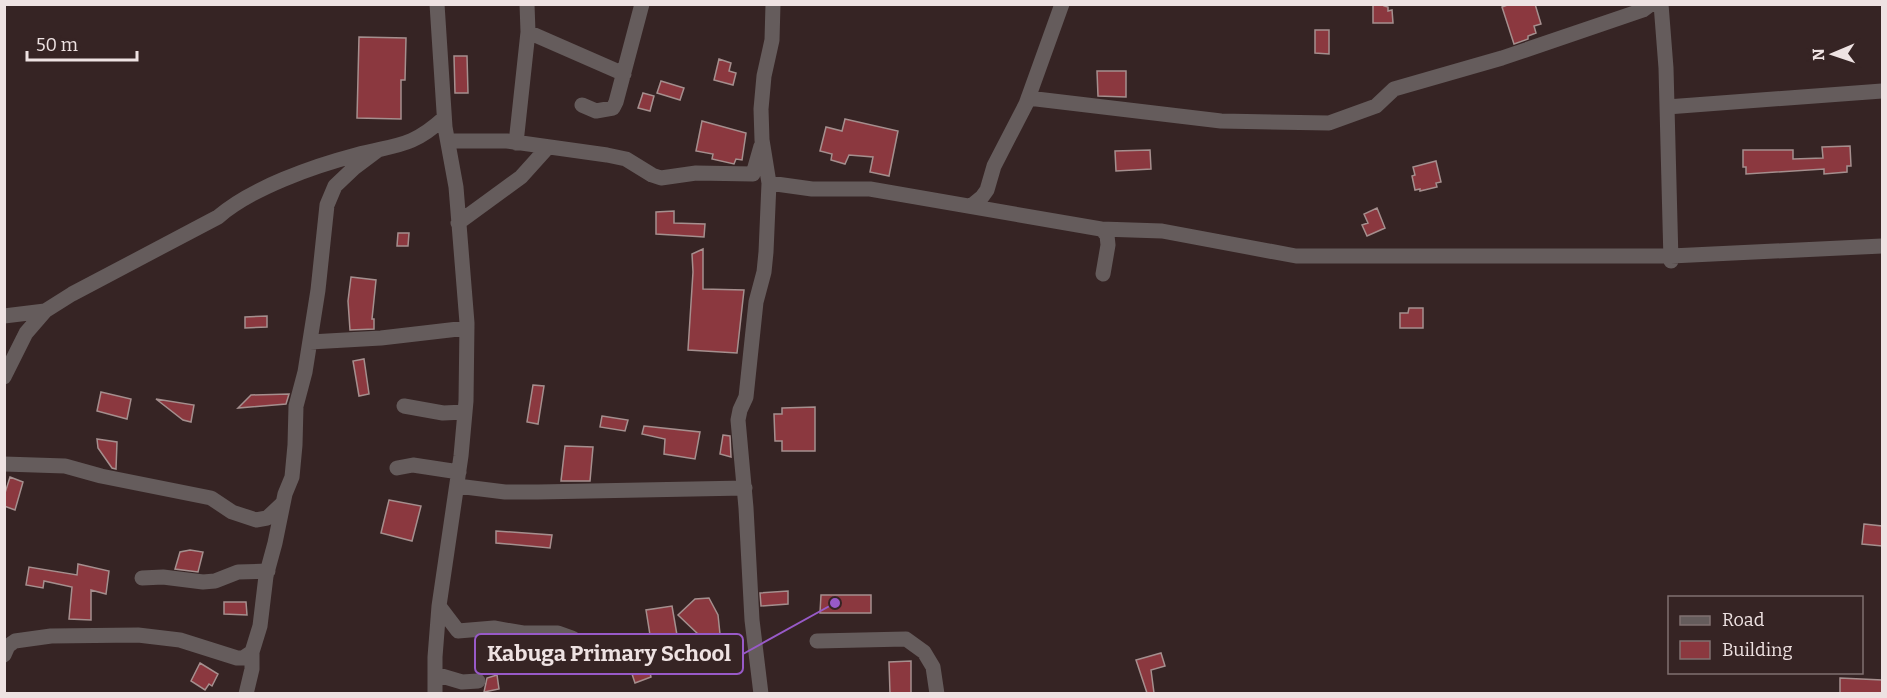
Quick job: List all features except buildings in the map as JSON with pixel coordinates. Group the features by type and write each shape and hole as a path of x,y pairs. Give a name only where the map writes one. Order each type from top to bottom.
{"street":[{"path":"435,693 439,606 458,479 465,412 467,328 456,187 444,118 437,4"},
{"path":"516,143 528,32 527,4"},
{"path":"582,105 596,111 613,108 620,93 642,4"},
{"path":"761,693 752,620 745,488 738,420 746,398 756,302 764,273 769,183 762,140 761,109 764,76 772,40 773,4"},
{"path":"971,206 987,190 994,166 1028,98 1062,4"},
{"path":"1028,98 1221,121 1329,123 1376,106 1394,89 1580,33 1642,10 1651,4"},
{"path":"1661,4 1667,107 1671,258"},
{"path":"528,32 624,74"},
{"path":"1667,107 1882,91"},
{"path":"4,377 26,333 45,311 72,294 218,217 231,206 271,183 356,155 405,145 420,138 444,118"},
{"path":"447,141 516,143 626,159 652,176 661,178 696,173 753,174 762,140"},
{"path":"458,223 521,177 548,147"},
{"path":"246,693 252,669 252,652 260,626 268,571 283,503 292,477 296,406 310,342 327,205 335,186 378,150"},
{"path":"769,183 812,189 870,189 1101,229 1162,231 1296,256 1671,258 1882,246"},
{"path":"1101,229 1107,235 1108,245 1103,274"},
{"path":"4,316 45,311"},
{"path":"310,342 381,338 467,328"},
{"path":"404,406 443,413 465,412"},
{"path":"4,464 65,466 100,476 211,498 232,512 255,520 267,518 283,503"},
{"path":"397,468 413,465 458,479 516,492 745,488"},
{"path":"142,578 163,577 203,582 215,581 238,572 268,571"},
{"path":"439,606 458,631 494,628 524,633 558,633 572,638 591,651"},
{"path":"4,655 8,646 15,640 51,636 138,634 180,640 237,658 243,658 252,652"},
{"path":"817,641 906,639 924,652 933,667 937,693"},
{"path":"435,674 462,682 478,681"}],"place":[{"name":"Kabuga Primary School","path":"835,603"}]}
